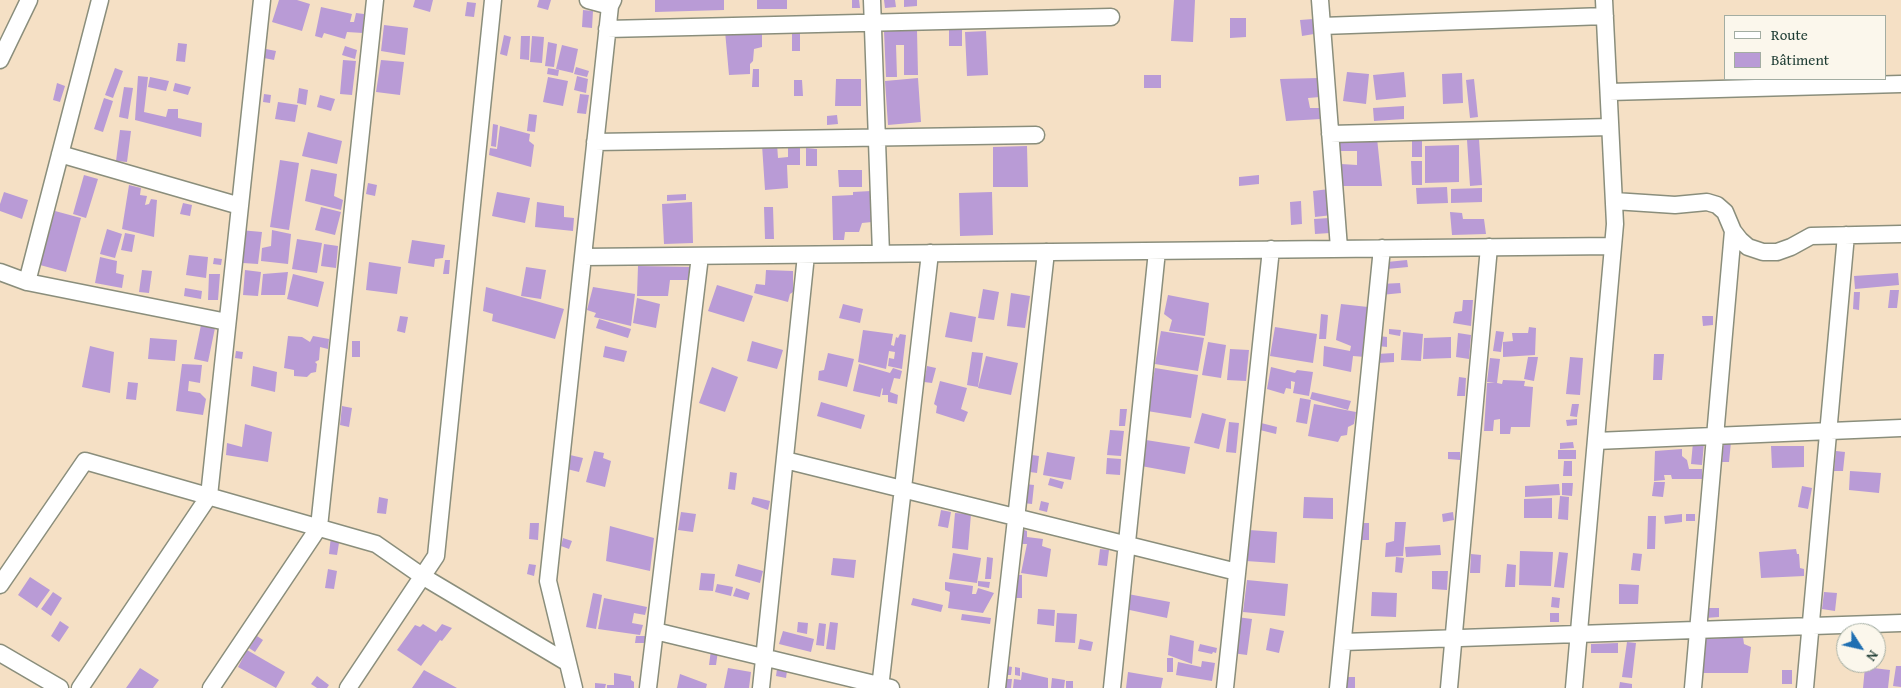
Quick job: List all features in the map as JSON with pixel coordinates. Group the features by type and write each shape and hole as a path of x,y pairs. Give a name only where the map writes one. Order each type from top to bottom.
{"street":[{"path":"0,60 29,0"},
{"path":"27,282 100,0"},
{"path":"80,688 209,496 262,0"},
{"path":"212,688 318,528 375,0"},
{"path":"348,688 436,556 493,0"},
{"path":"574,688 548,581 607,29 612,3 588,0"},
{"path":"872,0 881,254"},
{"path":"1320,0 1340,248"},
{"path":"1322,26 1605,8 1614,201 1613,246 1574,688"},
{"path":"607,29 1111,17"},
{"path":"1609,92 1901,84"},
{"path":"1330,134 1610,127"},
{"path":"595,142 1036,135"},
{"path":"60,154 240,206"},
{"path":"1614,201 1675,205 1707,202 1717,205 1725,212 1733,231 1740,240 1748,247 1763,252 1776,252 1791,247 1811,236 1901,234"},
{"path":"1694,688 1733,231"},
{"path":"1805,688 1846,235"},
{"path":"583,257 1613,246"},
{"path":"1449,688 1489,247"},
{"path":"1338,688 1382,248"},
{"path":"1224,688 1271,249"},
{"path":"1112,688 1157,251"},
{"path":"997,688 1046,252"},
{"path":"655,631 884,687 903,490 930,253"},
{"path":"761,688 806,254"},
{"path":"648,688 700,256"},
{"path":"0,272 27,282 227,322"},
{"path":"1596,441 1901,428"},
{"path":"784,460 1237,572"},
{"path":"0,585 85,461 376,544 422,576 568,663"},
{"path":"1343,642 1901,623"},
{"path":"0,653 60,688"}],"building":[{"path":"279,0 297,0 310,4 302,31 272,22"},
{"path":"415,0 433,0 430,12 413,7"},
{"path":"539,0 551,0 548,10 537,7"},
{"path":"655,0 724,0 724,10 655,12"},
{"path":"757,0 787,0 787,9 757,9"},
{"path":"852,0 859,0 860,8 852,8"},
{"path":"884,0 895,0 896,7 885,8"},
{"path":"904,0 917,0 917,6 904,7"},
{"path":"1174,0 1195,0 1193,42 1171,41"},
{"path":"467,2 476,3 474,17 465,16"},
{"path":"321,7 352,14 350,22 354,22 356,13 364,14 363,33 347,32 345,39 324,33 322,38 315,36"},
{"path":"583,10 593,11 592,28 582,27"},
{"path":"1230,18 1246,18 1246,37 1230,38"},
{"path":"1313,19 1314,34 1302,36 1300,20"},
{"path":"384,25 408,28 405,55 381,51"},
{"path":"762,30 762,47 754,49 753,61 750,64 750,74 729,75 725,31"},
{"path":"949,30 962,30 962,46 949,46"},
{"path":"884,31 917,31 918,75 904,75 904,45 896,45 897,77 886,77"},
{"path":"986,31 988,75 967,76 965,32"},
{"path":"792,33 800,33 800,51 792,51"},
{"path":"504,35 511,37 507,56 500,54"},
{"path":"521,36 530,36 529,60 520,59"},
{"path":"532,36 544,37 542,63 530,62"},
{"path":"548,42 557,44 554,67 545,66"},
{"path":"178,43 187,44 185,62 176,61"},
{"path":"562,45 578,49 573,73 556,69"},
{"path":"345,46 357,50 355,59 342,55"},
{"path":"266,49 276,51 274,60 264,58"},
{"path":"343,60 356,61 352,95 340,94"},
{"path":"381,60 404,62 400,95 376,92"},
{"path":"576,67 589,71 587,77 574,74"},
{"path":"115,68 123,71 113,98 105,95"},
{"path":"548,68 559,70 558,76 547,74"},
{"path":"753,69 759,69 759,87 752,87"},
{"path":"1347,72 1369,74 1366,104 1343,101"},
{"path":"1404,72 1406,97 1376,100 1373,75"},
{"path":"1462,73 1463,103 1443,104 1442,74"},
{"path":"1144,75 1161,75 1161,88 1144,88"},
{"path":"138,76 148,77 144,112 166,117 168,109 178,109 178,118 202,123 201,137 135,120"},
{"path":"577,76 588,79 586,93 574,90"},
{"path":"150,77 169,81 166,91 148,87"},
{"path":"548,77 568,81 563,106 543,102"},
{"path":"918,78 921,122 888,125 885,81"},
{"path":"1319,78 1320,97 1308,98 1310,108 1321,108 1321,119 1286,121 1280,79"},
{"path":"836,79 861,79 861,106 835,106"},
{"path":"1474,79 1478,117 1470,118 1466,80"},
{"path":"794,80 802,80 803,96 794,96"},
{"path":"57,83 65,86 60,102 53,100"},
{"path":"175,83 191,87 188,95 173,91"},
{"path":"124,87 133,88 128,119 119,117"},
{"path":"299,88 308,90 306,105 297,103"},
{"path":"264,94 271,95 270,103 263,102"},
{"path":"580,94 589,95 586,114 577,113"},
{"path":"320,95 335,99 331,111 317,107"},
{"path":"104,98 113,101 103,132 94,129"},
{"path":"278,102 298,105 295,122 275,119"},
{"path":"1404,106 1404,119 1374,121 1373,108"},
{"path":"529,114 537,115 535,132 527,131"},
{"path":"837,115 838,124 827,125 827,116"},
{"path":"493,124 498,125 496,147 491,146"},
{"path":"500,126 530,134 529,141 534,145 531,167 489,155 490,148 497,149"},
{"path":"120,130 131,131 127,162 116,161"},
{"path":"308,132 342,141 337,164 302,156"},
{"path":"1377,138 1382,186 1343,186 1341,164 1357,165 1357,151 1340,151 1339,139"},
{"path":"1479,139 1482,185 1470,186 1467,140"},
{"path":"1412,140 1422,140 1422,157 1412,157"},
{"path":"777,144 778,158 788,157 788,146 800,146 800,165 787,165 788,188 765,190 762,145"},
{"path":"1459,145 1459,182 1425,183 1425,146"},
{"path":"1027,146 1028,187 993,187 993,147"},
{"path":"806,148 817,149 817,166 806,166"},
{"path":"280,160 299,163 289,230 270,227"},
{"path":"1411,161 1422,161 1422,185 1412,185"},
{"path":"311,169 337,174 334,196 343,200 341,210 305,201"},
{"path":"838,170 862,170 862,187 839,187"},
{"path":"84,175 98,179 86,218 73,214"},
{"path":"1259,175 1259,184 1239,186 1239,177"},
{"path":"368,183 377,185 375,196 366,194"},
{"path":"129,185 141,188 140,195 147,196 145,205 149,204 151,199 157,200 154,237 122,229"},
{"path":"1447,187 1448,203 1417,204 1416,188"},
{"path":"1482,188 1482,202 1451,203 1451,189"},
{"path":"1329,189 1332,215 1315,217 1313,191"},
{"path":"871,191 872,222 862,223 859,232 845,232 844,240 833,240 832,196 853,195 853,192"},
{"path":"4,192 28,200 22,219 0,211"},
{"path":"497,192 530,198 525,223 492,216"},
{"path":"992,192 993,235 960,236 959,193"},
{"path":"686,194 686,200 667,201 667,195"},
{"path":"1301,201 1302,224 1291,225 1290,202"},
{"path":"537,202 564,206 564,217 574,218 573,231 535,227"},
{"path":"692,202 693,243 664,244 662,204"},
{"path":"183,203 192,205 190,216 180,214"},
{"path":"321,207 341,212 335,235 315,230"},
{"path":"764,207 773,207 774,239 765,239"},
{"path":"55,211 81,218 66,272 40,265"},
{"path":"1450,212 1462,213 1463,219 1484,219 1486,234 1452,235"},
{"path":"1329,218 1330,233 1315,234 1314,219"},
{"path":"107,229 122,234 115,258 100,254"},
{"path":"240,230 262,232 258,264 243,263 245,240 239,238"},
{"path":"272,230 291,234 288,264 261,261 262,248 271,246"},
{"path":"125,233 135,235 132,252 121,250"},
{"path":"297,239 322,243 317,273 292,269"},
{"path":"412,240 445,245 443,258 435,259 434,267 408,263"},
{"path":"324,244 338,246 336,268 321,266"},
{"path":"189,255 208,257 206,278 186,275"},
{"path":"100,257 117,261 116,273 124,275 122,288 95,283"},
{"path":"214,258 222,259 221,265 213,264"},
{"path":"445,260 450,260 449,274 443,274"},
{"path":"1407,260 1408,267 1387,269 1387,262"},
{"path":"369,262 401,267 397,294 366,290"},
{"path":"638,266 692,267 690,280 670,280 668,296 637,296"},
{"path":"526,267 546,270 541,299 521,296"},
{"path":"142,270 152,271 149,293 139,292"},
{"path":"245,270 261,272 258,296 243,295"},
{"path":"766,270 793,271 793,292 790,294 788,302 754,293 756,284 765,285"},
{"path":"288,272 285,295 261,295 263,274"},
{"path":"1898,273 1899,285 1855,289 1854,276"},
{"path":"209,274 220,274 218,300 208,300"},
{"path":"293,274 324,282 318,307 287,299"},
{"path":"1400,283 1401,293 1381,295 1380,284"},
{"path":"717,285 753,296 744,322 708,311"},
{"path":"486,287 564,309 555,339 492,321 493,314 483,311"},
{"path":"593,287 635,294 631,326 594,317 596,313 587,310"},
{"path":"185,288 202,291 201,299 184,296"},
{"path":"983,289 999,292 994,320 978,318"},
{"path":"1890,290 1899,290 1897,308 1888,308"},
{"path":"1854,292 1860,292 1859,310 1853,309"},
{"path":"1011,293 1030,296 1025,328 1007,326"},
{"path":"1168,295 1209,303 1205,336 1169,331 1172,320 1164,314"},
{"path":"637,298 660,304 656,328 633,323"},
{"path":"1463,300 1473,300 1471,326 1453,323 1455,312 1462,311"},
{"path":"843,304 863,309 860,323 839,318"},
{"path":"1341,304 1368,307 1363,347 1365,347 1365,357 1353,356 1351,372 1323,366 1324,346 1350,351 1351,346 1336,340"},
{"path":"950,312 976,317 972,342 945,337"},
{"path":"1321,314 1328,315 1326,339 1319,339"},
{"path":"400,316 408,317 405,333 397,331"},
{"path":"1702,316 1713,316 1713,325 1703,326"},
{"path":"599,319 631,329 628,338 596,328"},
{"path":"201,325 215,328 208,362 194,359"},
{"path":"1275,327 1317,334 1313,363 1270,356"},
{"path":"1529,327 1536,328 1535,355 1503,357 1503,342 1513,341 1512,333 1528,333"},
{"path":"1389,329 1401,330 1400,336 1389,334"},
{"path":"863,330 893,334 891,345 894,346 896,337 898,338 900,334 906,335 902,369 888,366 889,358 894,359 895,352 889,351 886,369 858,362"},
{"path":"1161,331 1204,338 1198,371 1155,364"},
{"path":"1496,331 1504,332 1501,352 1493,351"},
{"path":"1403,332 1423,334 1421,361 1401,360"},
{"path":"1458,333 1471,335 1469,359 1456,357"},
{"path":"288,336 302,337 310,342 313,336 329,339 328,349 320,347 319,360 315,362 317,364 316,372 311,373 307,377 294,376 294,370 284,368"},
{"path":"1379,336 1387,337 1387,347 1378,346"},
{"path":"1451,337 1451,358 1423,359 1424,338"},
{"path":"150,338 177,340 175,361 148,359"},
{"path":"352,341 360,341 360,357 352,357"},
{"path":"752,341 783,350 777,369 747,361"},
{"path":"1208,342 1226,345 1221,378 1202,375"},
{"path":"90,346 114,352 110,393 82,387"},
{"path":"605,346 627,351 624,362 603,357"},
{"path":"1230,349 1249,350 1246,381 1227,380"},
{"path":"236,351 243,352 242,359 235,358"},
{"path":"972,352 983,353 978,387 967,385"},
{"path":"828,353 854,359 847,387 818,380 819,371 824,370"},
{"path":"1394,353 1394,362 1377,363 1377,354"},
{"path":"1654,354 1664,354 1662,380 1653,380"},
{"path":"986,356 1018,363 1011,395 978,388"},
{"path":"1528,357 1538,357 1534,381 1524,379"},
{"path":"1570,357 1583,358 1580,395 1566,394"},
{"path":"1490,358 1500,359 1497,383 1502,384 1503,380 1525,381 1524,386 1533,387 1530,427 1511,427 1510,434 1500,434 1500,419 1494,420 1493,431 1484,431 1487,383 1495,383 1487,382"},
{"path":"182,364 202,365 200,383 189,381 188,391 200,393 206,399 203,415 176,411"},
{"path":"859,364 890,373 893,368 902,371 900,379 894,378 890,392 898,395 897,404 888,402 888,395 882,395 882,388 880,397 853,391"},
{"path":"253,366 277,372 275,392 251,386"},
{"path":"927,366 936,368 932,383 924,382"},
{"path":"712,367 738,377 725,412 699,403"},
{"path":"1271,367 1295,373 1297,370 1313,372 1309,396 1293,393 1295,382 1291,381 1291,389 1286,388 1284,394 1267,389"},
{"path":"1155,368 1198,375 1191,418 1147,411"},
{"path":"1459,377 1466,378 1465,396 1457,396"},
{"path":"940,381 967,388 961,409 968,412 964,422 936,413 937,406 934,404"},
{"path":"128,382 138,383 136,400 126,399"},
{"path":"1312,392 1351,401 1348,410 1310,399"},
{"path":"1300,398 1311,400 1307,424 1296,422"},
{"path":"821,402 865,415 861,429 817,416"},
{"path":"1314,404 1356,412 1354,424 1348,427 1347,435 1341,436 1338,442 1308,436"},
{"path":"1572,404 1579,404 1577,417 1570,416"},
{"path":"342,406 352,408 349,427 340,425"},
{"path":"1120,409 1127,409 1125,426 1119,426"},
{"path":"1202,413 1226,419 1219,449 1194,443"},
{"path":"1577,419 1577,425 1567,426 1566,420"},
{"path":"1229,422 1239,423 1236,453 1226,452"},
{"path":"1261,423 1277,427 1276,434 1260,430"},
{"path":"245,424 272,432 268,462 226,455 227,443 242,447"},
{"path":"1110,430 1124,431 1121,456 1107,455"},
{"path":"1146,440 1190,447 1185,474 1141,466"},
{"path":"1724,441 1731,442 1729,462 1722,462"},
{"path":"1573,442 1574,448 1560,449 1560,443"},
{"path":"1693,442 1704,443 1702,465 1691,464"},
{"path":"1771,446 1804,446 1804,467 1772,468"},
{"path":"1682,449 1682,456 1687,460 1689,469 1702,469 1702,479 1672,479 1671,475 1664,475 1665,480 1654,481 1655,451"},
{"path":"1558,450 1576,450 1576,459 1558,459"},
{"path":"594,451 604,453 603,458 611,461 605,487 586,482"},
{"path":"1836,451 1845,452 1843,471 1834,471"},
{"path":"1047,452 1075,457 1071,480 1043,475"},
{"path":"1448,452 1460,452 1460,460 1448,459"},
{"path":"570,455 583,458 579,472 567,469"},
{"path":"1032,455 1039,456 1037,473 1030,472"},
{"path":"1107,458 1121,459 1120,475 1106,474"},
{"path":"1564,461 1572,461 1572,476 1563,476"},
{"path":"1850,471 1881,473 1879,493 1849,490"},
{"path":"730,472 737,473 735,490 728,489"},
{"path":"1050,478 1064,482 1062,489 1048,485"},
{"path":"1654,482 1665,482 1663,497 1652,496"},
{"path":"1562,483 1573,483 1572,496 1562,495"},
{"path":"1025,484 1034,485 1032,504 1023,503"},
{"path":"1559,484 1560,495 1525,497 1525,486"},
{"path":"1802,486 1812,488 1808,509 1798,507"},
{"path":"1560,496 1569,497 1568,520 1558,519"},
{"path":"379,497 388,499 386,514 377,513"},
{"path":"753,497 770,501 768,510 751,504"},
{"path":"1304,497 1333,498 1333,519 1303,518"},
{"path":"1552,498 1552,518 1524,518 1524,499"},
{"path":"1041,501 1049,503 1047,512 1039,510"},
{"path":"941,510 951,512 948,528 938,526"},
{"path":"681,512 696,514 693,532 678,530"},
{"path":"1453,512 1454,520 1443,522 1442,514"},
{"path":"955,513 971,514 968,550 952,548"},
{"path":"1682,514 1682,522 1665,524 1664,516"},
{"path":"1686,514 1695,514 1695,521 1686,521"},
{"path":"1648,516 1656,516 1655,549 1647,549"},
{"path":"1395,522 1406,522 1403,556 1385,557 1386,543 1394,541"},
{"path":"530,523 539,523 538,540 529,539"},
{"path":"1361,523 1369,523 1369,540 1361,540"},
{"path":"610,526 654,538 650,571 606,561"},
{"path":"1021,529 1027,531 1027,537 1043,539 1042,546 1051,549 1047,577 1021,573 1027,544 1019,544"},
{"path":"1249,530 1277,532 1275,563 1246,561"},
{"path":"331,536 340,537 337,555 329,554"},
{"path":"563,538 572,541 569,549 561,546"},
{"path":"1440,545 1441,555 1406,557 1405,547"},
{"path":"1100,549 1109,550 1107,566 1098,565"},
{"path":"1796,549 1797,554 1799,554 1800,568 1804,569 1804,576 1761,578 1759,552"},
{"path":"1520,551 1553,552 1551,586 1519,585"},
{"path":"1559,552 1568,553 1564,588 1554,587"},
{"path":"953,553 981,558 977,583 949,579"},
{"path":"1633,553 1642,554 1640,571 1631,570"},
{"path":"1471,554 1481,555 1480,573 1470,573"},
{"path":"987,557 993,558 991,579 985,579"},
{"path":"1396,557 1404,558 1402,573 1395,572"},
{"path":"833,558 856,560 854,578 831,575"},
{"path":"529,564 536,565 534,576 527,574"},
{"path":"738,564 763,571 760,583 735,576"},
{"path":"1507,564 1516,565 1515,587 1505,587"},
{"path":"328,569 337,571 334,589 325,588"},
{"path":"1432,571 1448,571 1447,590 1432,589"},
{"path":"701,573 715,574 713,591 699,590"},
{"path":"1012,575 1022,575 1022,598 1012,598"},
{"path":"30,577 50,590 37,608 18,595"},
{"path":"1247,580 1288,584 1285,616 1243,612"},
{"path":"978,581 990,582 989,588 978,586"},
{"path":"945,582 973,586 972,594 976,594 978,588 994,593 983,613 948,608 950,592 945,590"},
{"path":"717,584 733,587 731,596 715,592"},
{"path":"1619,584 1639,585 1638,604 1619,604"},
{"path":"736,588 750,593 748,600 733,596"},
{"path":"53,592 62,598 51,616 41,609"},
{"path":"1372,592 1397,593 1396,617 1371,616"},
{"path":"1824,592 1837,593 1835,611 1822,609"},
{"path":"593,593 602,595 596,629 586,627"},
{"path":"1128,594 1170,602 1167,618 1125,609"},
{"path":"1552,597 1560,598 1559,608 1551,607"},
{"path":"604,598 647,607 645,615 634,613 632,623 643,625 640,635 598,629"},
{"path":"913,598 943,605 941,612 911,605"},
{"path":"1705,608 1719,608 1719,617 1705,618"},
{"path":"1038,609 1055,610 1054,626 1037,624"},
{"path":"1057,613 1077,614 1075,643 1055,642"},
{"path":"1550,613 1559,613 1559,622 1550,622"},
{"path":"962,614 991,618 990,624 961,620"},
{"path":"1237,617 1252,619 1247,655 1232,653"},
{"path":"60,621 69,627 59,642 51,636"},
{"path":"798,622 808,623 807,634 797,632"},
{"path":"830,622 838,623 835,650 826,649"},
{"path":"819,623 826,624 824,646 816,645"},
{"path":"423,624 436,632 442,624 452,628 442,641 440,640 421,666 397,650 415,625 420,627"},
{"path":"1270,628 1284,631 1279,653 1266,650"},
{"path":"783,631 814,639 811,652 779,644"},
{"path":"1170,635 1194,641 1192,664 1168,655"},
{"path":"257,636 263,640 255,652 249,648"},
{"path":"636,636 646,636 645,643 635,643"},
{"path":"1743,637 1744,644 1751,647 1748,673 1702,673 1702,639"},
{"path":"1080,639 1093,642 1091,651 1078,649"},
{"path":"1627,642 1636,643 1632,678 1622,677"},
{"path":"1618,643 1618,653 1591,653 1591,644"},
{"path":"1200,644 1217,648 1216,653 1198,651"},
{"path":"247,650 285,672 276,688 238,667"},
{"path":"711,650 718,651 716,665 709,665"},
{"path":"1167,658 1173,658 1173,672 1167,672"},
{"path":"1202,661 1215,663 1212,681 1176,675 1178,662 1201,667"},
{"path":"1007,666 1012,667 1011,675 1005,675"},
{"path":"1896,666 1901,666 1901,687 1893,686"},
{"path":"1015,667 1020,668 1020,676 1015,675"},
{"path":"140,668 159,680 153,688 126,688"},
{"path":"728,668 751,672 749,688 724,688"},
{"path":"777,669 787,671 786,678 776,676"},
{"path":"424,670 457,688 412,688"},
{"path":"1782,670 1792,670 1792,684 1782,684"},
{"path":"1886,670 1890,670 1888,688 1863,688 1864,673 1886,673"},
{"path":"1022,672 1048,678 1048,688 1013,688 1014,679 1021,680"},
{"path":"1128,672 1163,678 1161,688 1126,688"},
{"path":"614,673 631,676 634,688 607,688 607,685 614,685"},
{"path":"680,674 707,684 706,688 677,688"},
{"path":"317,676 329,685 327,688 317,688 311,684"},
{"path":"1346,677 1355,677 1355,688 1345,688"},
{"path":"1052,678 1065,680 1064,688 1051,688"},
{"path":"1004,679 1012,679 1011,688 1003,688"},
{"path":"1066,681 1073,681 1073,688 1066,688"},
{"path":"1620,682 1632,684 1632,688 1619,688"},
{"path":"595,683 606,684 605,688 595,688"}]}
